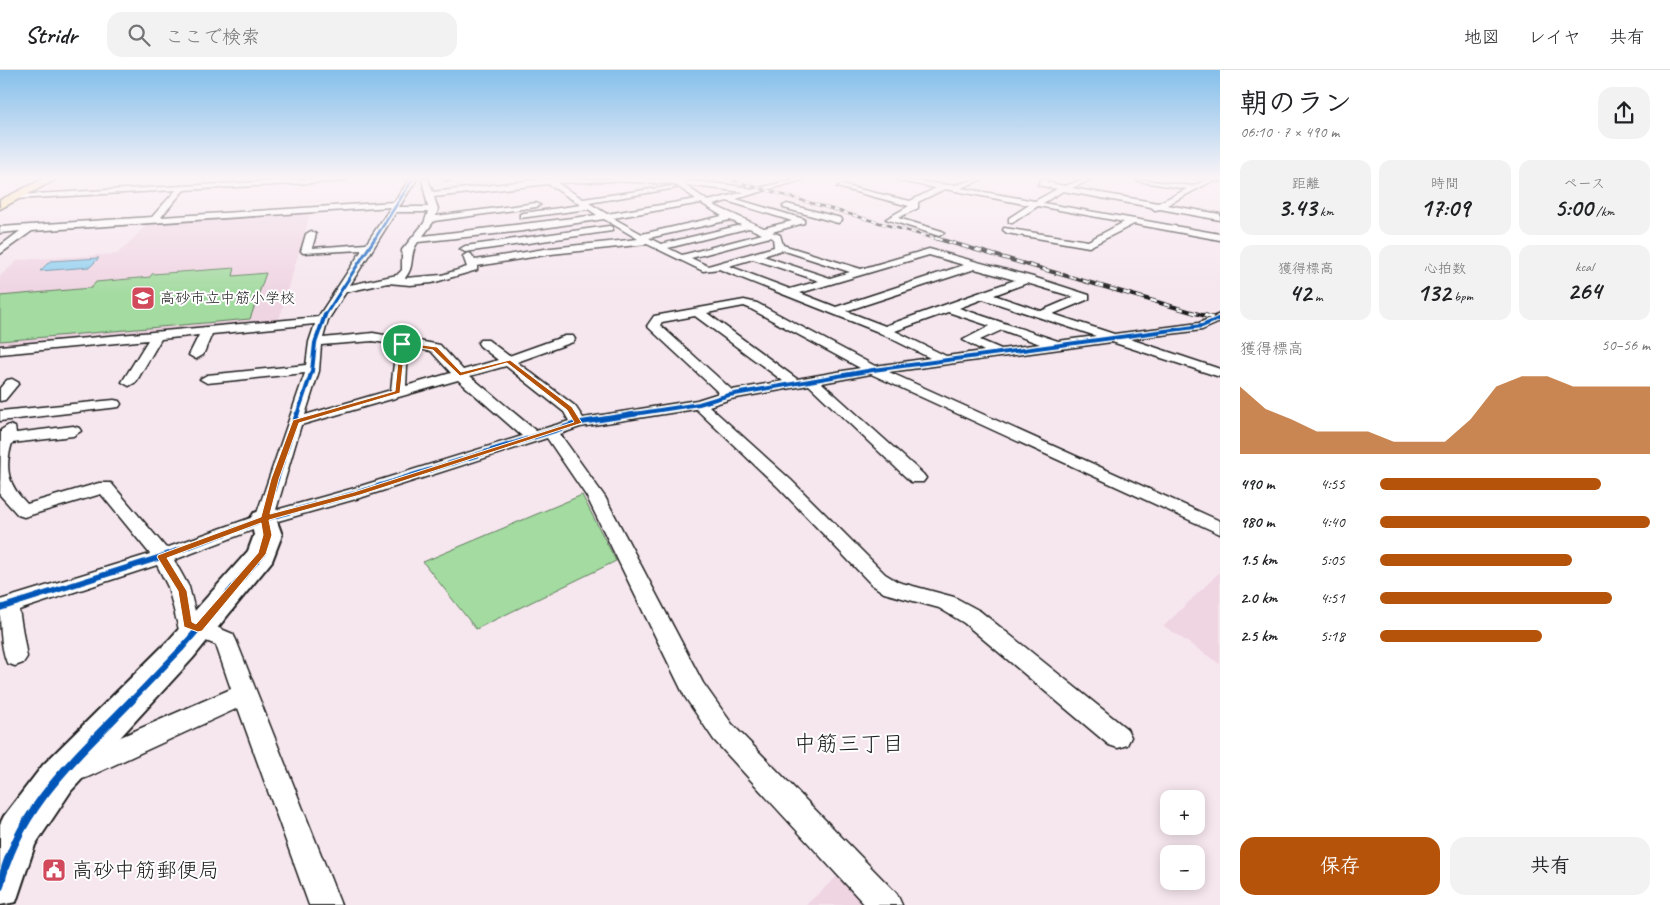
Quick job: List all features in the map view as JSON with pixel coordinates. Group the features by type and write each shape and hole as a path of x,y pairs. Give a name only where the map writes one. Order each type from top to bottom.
{"street":[{"path":"0,230 184,218"},
{"path":"0,886 10,832 57,778 198,628 262,554 268,535 264,518 312,368 315,342 322,320 388,218"},
{"path":"429,218 429,224"},
{"path":"340,290 401,277 407,270 407,250 429,224 455,218"},
{"path":"429,224 451,226 493,218"},
{"path":"416,239 459,236 605,218 680,258 707,269 779,248 777,237 733,218"},
{"path":"471,264 644,239 727,218"},
{"path":"680,258 767,233 801,221 791,218"},
{"path":"831,218 838,220"},
{"path":"892,218 890,219 939,233"},
{"path":"1115,218 1220,237"},
{"path":"1007,230 1089,244 1137,218"},
{"path":"465,249 638,224"},
{"path":"659,247 750,225"},
{"path":"388,280 414,282 441,278 473,268 459,236 451,226"},
{"path":"0,251 30,228"},
{"path":"311,234 306,251 368,247"},
{"path":"778,246 862,272"},
{"path":"792,292 929,252 1029,279 1085,297 1043,314"},
{"path":"754,256 830,281"},
{"path":"876,258 891,263"},
{"path":"836,310 976,265"},
{"path":"721,266 792,292 885,330 943,360"},
{"path":"885,330 1029,279"},
{"path":"985,296 1113,336 1220,373"},
{"path":"729,395 653,326 658,319 744,303 753,305 872,370 1220,528"},
{"path":"949,308 1056,345"},
{"path":"697,312 795,384"},
{"path":"15,657 4,607 161,557 264,518 357,494 578,423 699,404 729,395 872,370 1001,354 1113,336 1202,326 1220,318"},
{"path":"0,350 322,320"},
{"path":"1001,326 969,340 1001,354"},
{"path":"196,355 208,330"},
{"path":"153,370 132,377 157,335"},
{"path":"315,342 373,337 402,344 435,348 460,374 541,434 596,497 694,690 723,732 886,905"},
{"path":"296,422 508,361 569,339"},
{"path":"484,343 570,409 578,423"},
{"path":"398,392 402,344"},
{"path":"207,379 240,371 312,368"},
{"path":"812,381 917,478"},
{"path":"0,397 12,383"},
{"path":"0,472 8,416 114,404"},
{"path":"699,404 785,484 878,579 891,588 946,602 972,616 1118,737"},
{"path":"5,439 73,431"},
{"path":"899,461 918,459"},
{"path":"0,476 10,497 24,511 105,487 173,572 182,591 187,624 225,640 325,905"},
{"path":"57,778 245,694"}],"shaded area":[{"name":"高砂市立中筋小学校","path":"209,218 309,218 279,320 0,346 0,276 18,260 117,254 150,222"},
{"path":"1220,572 1220,664 1164,626"},
{"path":"840,874 869,905 806,905"}],"green space":[{"path":"235,268 233,276 266,273 250,319 0,341 0,296 91,288 96,282 150,277 152,274"},
{"path":"582,495 616,561 476,629 423,562"}],"water":[{"path":"99,258 90,267 40,271 50,261"}],"railway":[{"path":"863,218 939,240"},
{"path":"935,238 1209,317"},
{"path":"1204,315 1220,320"}],"cycle path":[{"path":"0,886 6,860 19,831 57,778 181,649 262,554 268,535 264,519 275,479 312,371 315,343 322,320 388,218"},
{"path":"0,608 161,557 264,519 357,493 578,423 699,404 729,395 873,370 1202,326 1220,318"}],"place":[{"name":"高砂市立中筋小学校","path":"143,298"},
{"name":"高砂中筋郵便局","path":"54,870"}],"district":[{"name":"中筋三丁目","path":"849,743"}],"route":[{"path":"402,344 398,392 296,422 275,479 264,518 161,557 173,572 182,591 187,624 198,628 262,554 268,535 264,518 357,494 532,436 578,423 570,409 508,361 460,374 435,348 426,345 402,344"}]}
